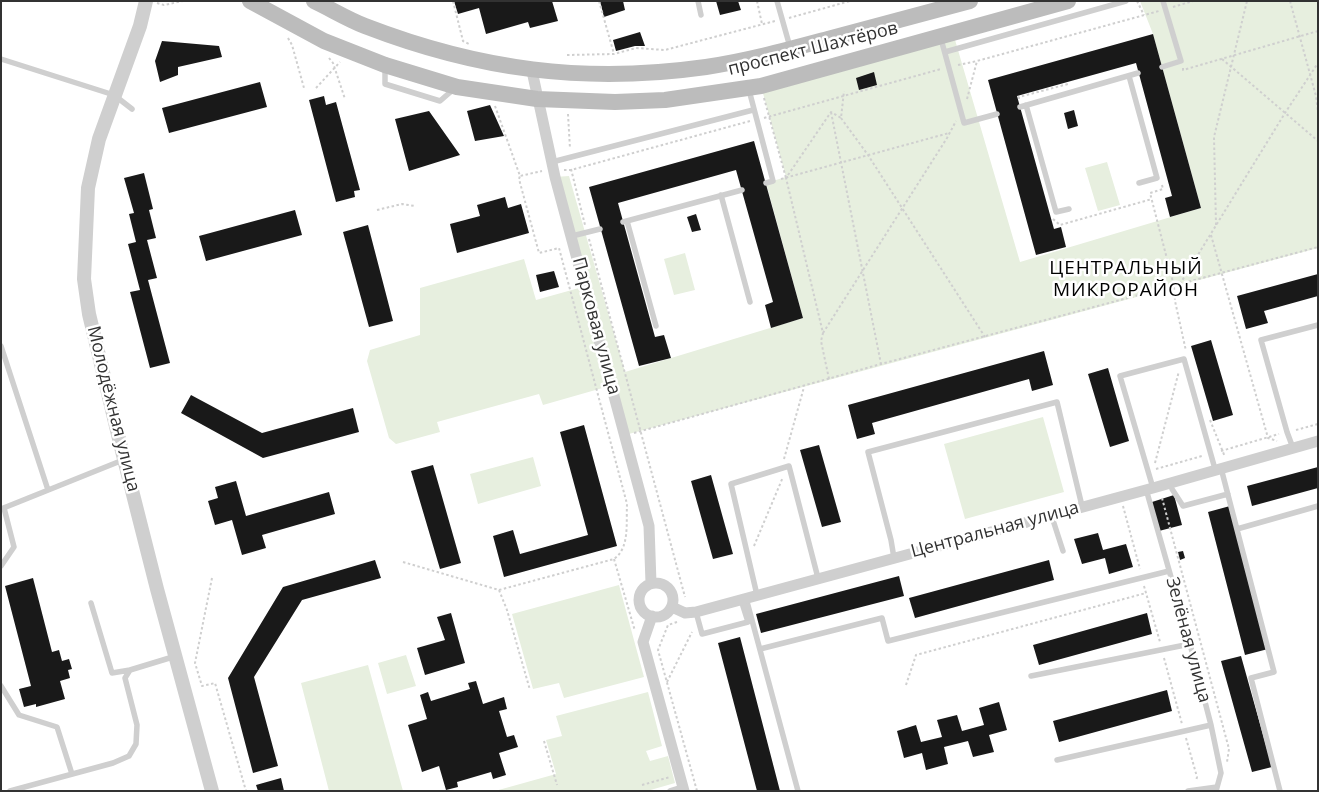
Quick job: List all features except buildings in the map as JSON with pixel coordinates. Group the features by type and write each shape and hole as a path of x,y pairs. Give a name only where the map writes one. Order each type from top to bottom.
{"main road":[{"name":"проспект Шахтёров","path":"250,1 324,41 385,65 457,87 538,99 615,102 665,100 755,87 942,44 1068,1"},
{"name":"проспект Шахтёров","path":"314,1 363,25 434,50 532,71 611,75 707,67 748,59 970,1"}],"street":[{"name":"Молодёжная улица","path":"153,2 140,26 99,139 88,188 84,279 89,314 125,459 212,791"},
{"name":"Парковая улица","path":"532,71 553,165 649,526 651,583"},
{"name":"Центральная улица","path":"672,607 685,613 696,612 1051,514 1150,488 1171,485 1218,468 1318,441"},
{"path":"651,583 662,583 670,588 674,598 672,607 664,615 652,616 646,614 639,602 642,590 651,583"},
{"path":"652,616 643,642 684,789"}],"lane":[{"path":"698,1 701,15"},
{"path":"777,1 791,49"},
{"path":"997,114 964,123 942,44 1126,1"},
{"path":"1162,67 1181,62 1163,1"},
{"path":"1,59 114,96 132,109"},
{"path":"1069,209 1056,212 1022,106 1138,73"},
{"path":"1129,76 1157,178 1139,183"},
{"path":"755,87 754,110 773,181 766,183"},
{"path":"553,165 754,110"},
{"path":"656,326 625,222 742,190"},
{"path":"721,195 750,302"},
{"path":"572,236 600,228"},
{"path":"1293,448 1261,340 1318,325"},
{"path":"1,346 48,490"},
{"path":"1184,359 1211,454 1228,494 1274,672 1251,678 1280,791"},
{"name":"Зелёная улица","path":"1184,359 1120,376 1150,488 1169,571 1211,725 1221,773 1216,789"},
{"path":"894,558 868,452 1057,402 1082,506"},
{"path":"1,566 14,547 2,509 125,459"},
{"path":"798,791 748,598 731,484 789,466 818,578"},
{"path":"1171,485 1183,506 1228,494"},
{"path":"1237,529 1318,506"},
{"path":"1051,514 1062,551"},
{"path":"760,649 882,618 888,641 1169,571"},
{"path":"696,612 702,634 711,632 748,622 748,598"},
{"path":"91,603 112,673 130,670 176,656"},
{"path":"1031,676 1190,644"},
{"path":"10,791 113,764 129,756 136,744 136,725 125,678 130,670"},
{"path":"1,686 19,715 57,727 72,774"},
{"path":"1057,760 1211,725"},
{"path":"670,791 684,789"},
{"path":"1188,791 1216,789"}],"path":[{"path":"153,2 164,5 183,1"},
{"path":"453,1 463,41 472,45"},
{"path":"599,1 614,54"},
{"path":"757,1 762,24"},
{"path":"567,55 614,54 636,48 665,50 850,1"},
{"path":"1137,1 1144,15"},
{"path":"759,119 1193,1"},
{"path":"1216,225 1214,137 1247,1"},
{"path":"1290,1 1316,96 1318,112"},
{"path":"1181,62 1183,70 1318,31"},
{"path":"287,36 292,46 304,88"},
{"path":"326,53 335,69 346,99"},
{"path":"1222,59 1318,141"},
{"path":"316,88 343,60"},
{"path":"829,379 821,341 823,333 949,133 966,102 977,61"},
{"path":"1180,284 1285,113 1318,63"},
{"path":"1022,106 1019,97 1075,82"},
{"path":"755,87 768,117 786,178 823,333"},
{"path":"841,118 844,91"},
{"path":"403,562 498,590 614,559 620,554 625,539 627,504 625,495 559,248 539,253 519,179 520,176 495,106"},
{"path":"567,109 570,130 570,154"},
{"path":"786,178 831,112"},
{"path":"831,112 841,118 868,155 985,337"},
{"path":"831,112 881,364"},
{"path":"520,176 553,165 570,170 749,122"},
{"path":"773,181 949,133"},
{"path":"570,162 570,170 685,596"},
{"path":"1161,180 1163,189 1150,193 1174,286"},
{"path":"1050,211 1053,220 1060,225 1152,199"},
{"path":"376,210 402,204 414,206"},
{"path":"1211,233 1268,438"},
{"path":"625,435 1318,247"},
{"path":"1184,359 1178,372 1153,470 1318,424"},
{"path":"753,549 783,477 785,455 805,386"},
{"path":"1268,438 1293,448"},
{"path":"1171,485 1161,492 1229,749 1227,768"},
{"path":"212,578 195,663 202,686 215,683 246,791"},
{"path":"498,590 507,610 530,690"},
{"path":"906,685 916,655 1146,593"},
{"path":"677,622 668,625 658,650 697,791"},
{"path":"667,682 693,630"},
{"path":"544,741 556,785"},
{"path":"642,785 675,776"}],"green space":[{"path":"1140,1 1318,1 1318,248 625,435 555,177 569,176 625,372 803,318 766,183 786,177 761,86 953,33 1020,262 1201,208 1153,34"},
{"path":"1107,162 1120,205 1098,211 1085,168"},
{"path":"685,253 695,290 674,295 664,259"},
{"path":"524,259 536,300 579,288 606,387 543,405 539,394 437,422 440,432 396,444 389,438 367,361 370,350 420,335 420,288"},
{"path":"1043,417 1064,492 965,519 944,444"},
{"path":"533,457 541,486 478,504 470,474"},
{"path":"619,585 644,677 564,698 559,683 533,689 512,614"},
{"path":"406,655 416,686 387,694 378,663"},
{"path":"368,665 403,791 329,791 301,683"},
{"path":"648,692 662,746 646,751 650,761 668,756 675,783 647,791 495,791 556,774 546,740 562,736 556,716"}],"district":[{"name":"ЦЕНТРАЛЬНЫЙ МИКРОРАЙОН","path":"1126,280"}]}
